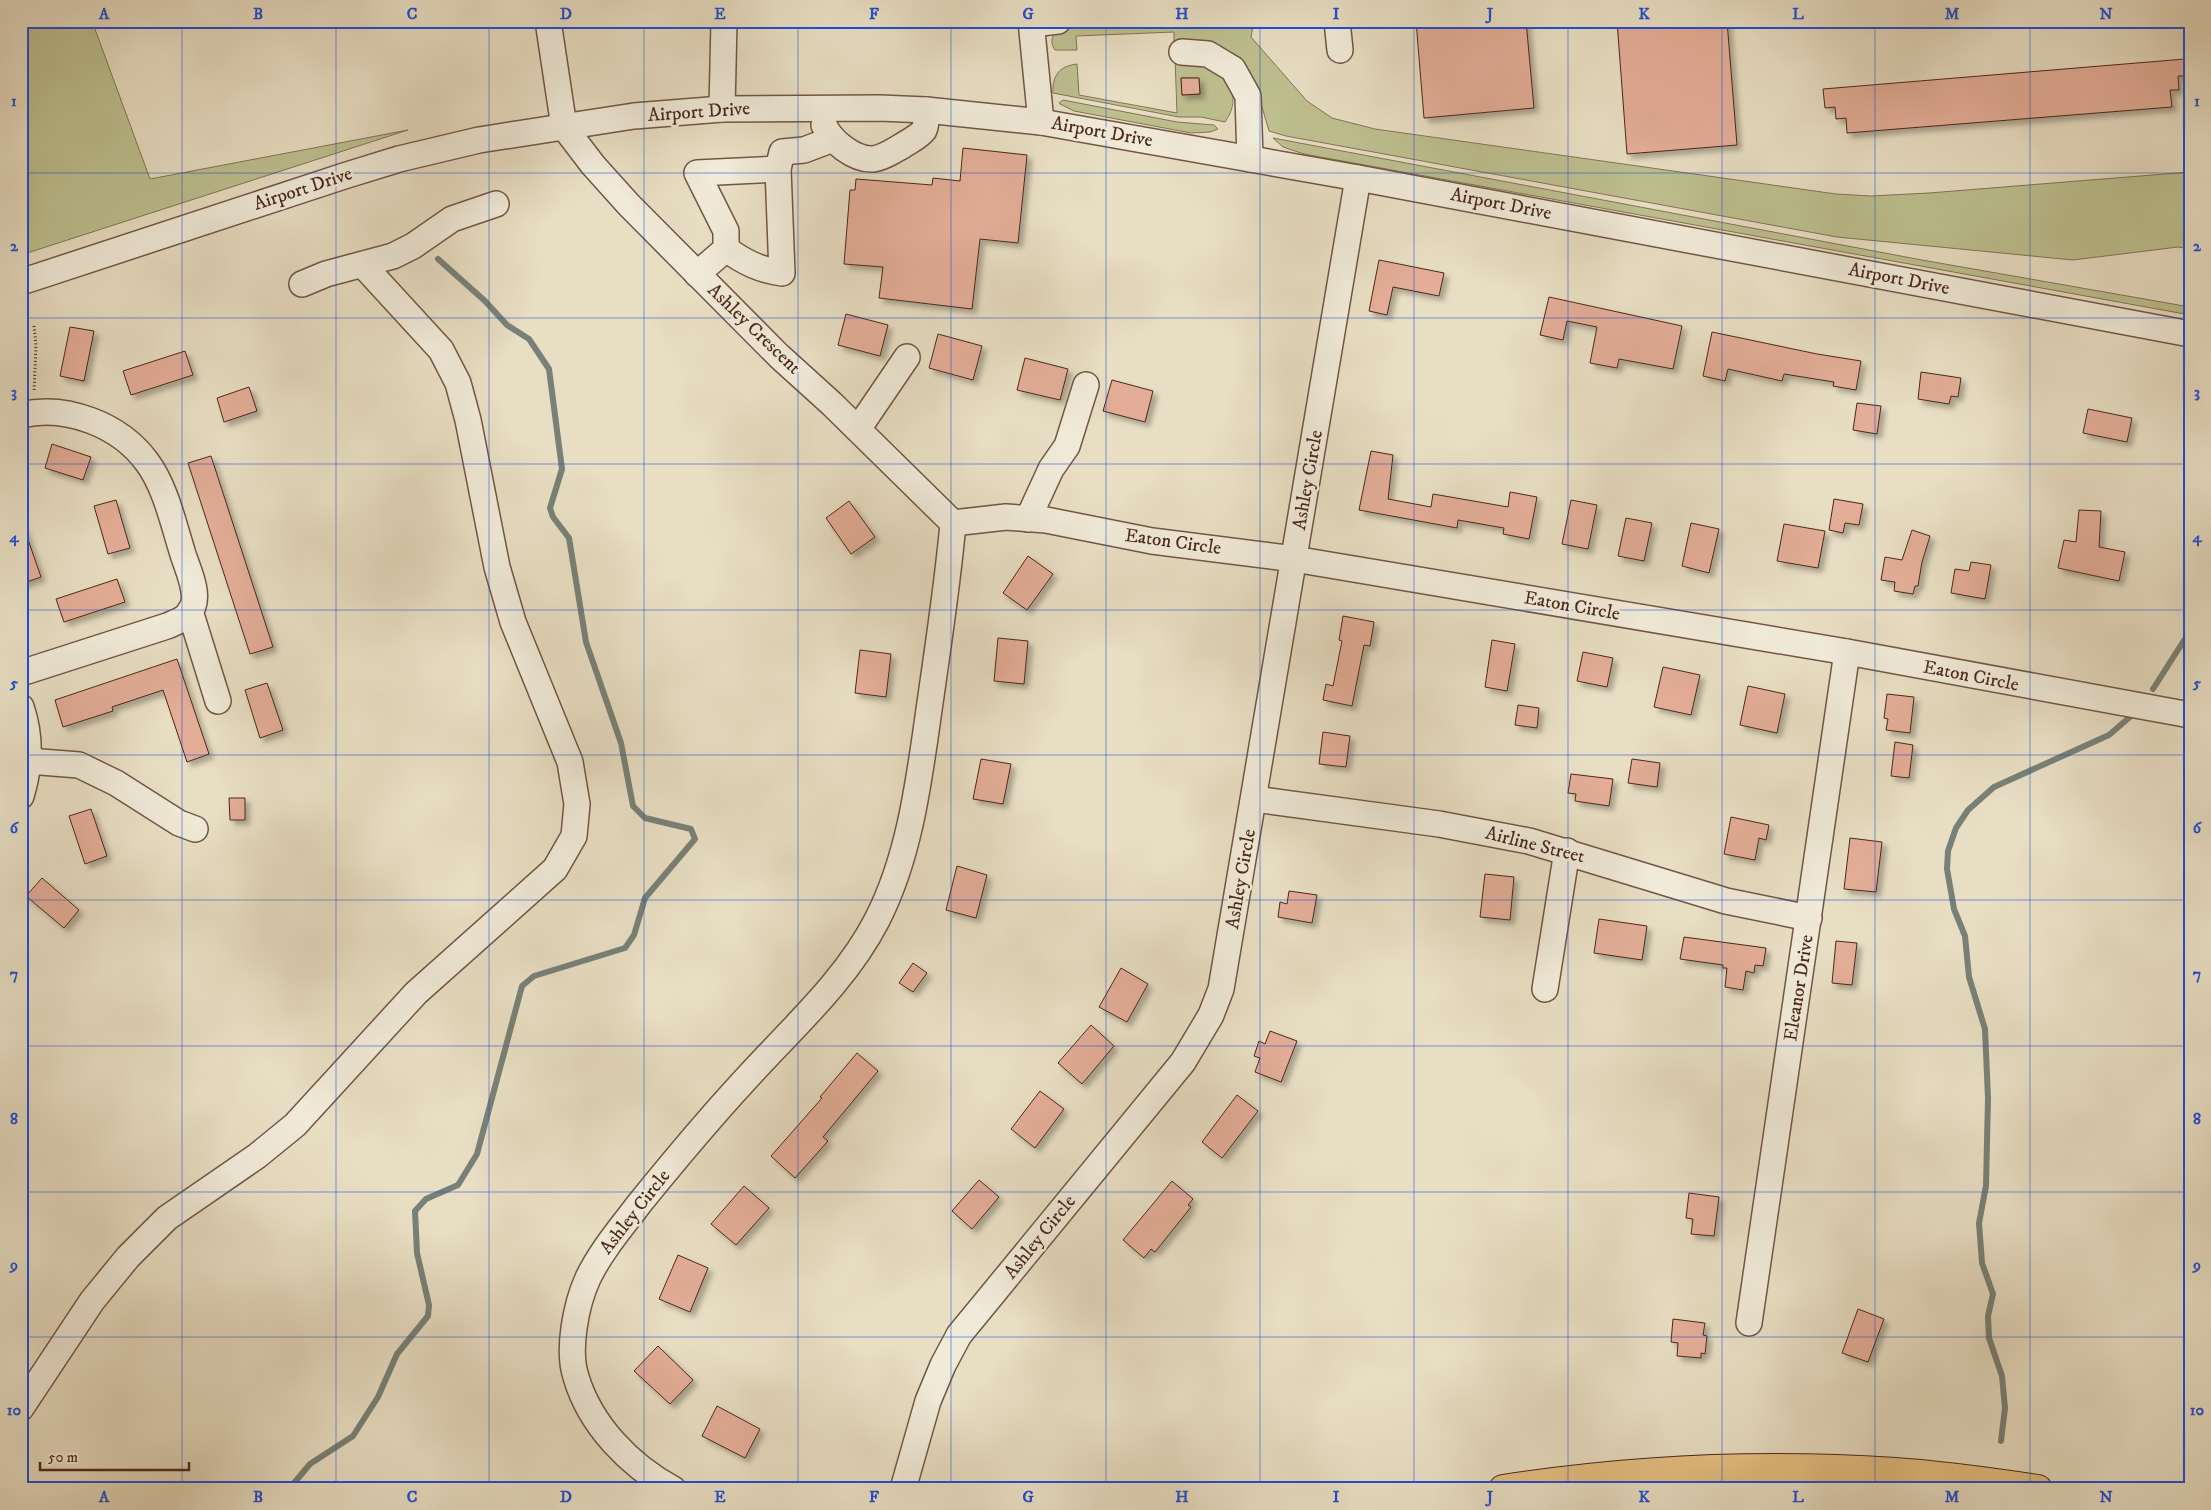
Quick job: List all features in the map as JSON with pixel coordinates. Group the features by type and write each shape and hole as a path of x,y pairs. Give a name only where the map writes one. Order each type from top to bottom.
{"highway":[{"path":"1503,1489 1602,1476 1679,1470 1758,1468 1895,1472 2038,1489"}],"street":[{"path":"548,21 564,127"},
{"path":"722,109 724,21"},
{"path":"1041,122 1032,23 1058,21"},
{"path":"1337,21 1340,50"},
{"path":"1182,52 1208,54 1233,69 1248,96 1250,159"},
{"path":"822,108 823,123 833,139 858,155 867,158 879,158 909,142 923,130 926,110"},
{"name":"Airport Drive","path":"21,282 344,176 399,159 479,140 634,116 722,109 926,110 1041,122 1358,178 2190,334"},
{"name":"Ashley Crescent","path":"564,127 593,166 629,205 779,356 858,429 953,523"},
{"path":"726,249 752,266 766,271 782,273 778,169 782,152 804,150 833,139"},
{"path":"697,274 726,249 726,231 697,173 778,169"},
{"name":"Ashley Circle","path":"903,1489 928,1401 943,1365 959,1335 1183,1062 1211,1015 1221,989 1255,799 1358,178"},
{"path":"302,284 326,274 393,256 413,246 452,220 496,204"},
{"path":"21,1408 92,1301 128,1257 167,1218 257,1156 295,1125 416,993 556,869 574,836 578,804 570,762 514,622 497,567 468,420 458,383 441,350 363,265"},
{"path":"858,429 907,357"},
{"path":"1028,519 1051,469 1068,446 1086,385"},
{"path":"21,673 167,626 186,618 194,598 192,585 170,513 147,461 119,435 97,423 81,416 48,412 28,405"},
{"name":"Eaton Circle","path":"953,523 1006,517 1046,520 1152,541 1294,559 1847,652 2190,715"},
{"name":"Ashley Circle","path":"673,1489 640,1468 610,1437 592,1414 576,1377 573,1361 574,1330 581,1296 587,1279 602,1251 745,1080 827,991 858,951 877,920 894,882 918,786 949,566 953,523"},
{"path":"190,611 218,701"},
{"name":"Eleanor Drive","path":"1749,1323 1847,652"},
{"path":"21,707 26,723 28,761 21,796"},
{"path":"28,761 79,765 116,783 179,823 195,829"},
{"name":"Airline Street","path":"1255,799 1439,824 1529,841 1567,851 1684,889 1809,918"},
{"path":"1545,989 1567,851"}],"path":[{"path":"28,405 36,344 34,326"}],"green space":[{"path":"21,21 92,21 150,179 408,130 21,255"},
{"path":"1140,21 1254,21 1251,37 1307,101 1332,118 1375,129 1836,194 1871,196 2190,172 2190,249 2178,247 2073,260 1837,237 1286,136 1269,131 1258,93 1174,43 1174,32 1076,36 1077,50 1055,50 1052,44 1054,33 1067,28"},
{"path":"1175,58 1188,60 1212,69 1229,86 1233,97 1232,109 1225,122 1201,117 1179,117 1053,93 1054,81 1058,72 1062,69 1077,64 1079,95 1177,113","holes":["1181,78 1199,78 1200,94 1182,95"]},
{"path":"1063,100 1177,122 1214,125 1218,129 1210,132 1191,133 1074,111 1059,103"},
{"path":"1273,138 1922,260 2190,307 2190,315 1304,154 1283,147"}],"building":[{"path":"1416,21 1526,21 1534,108 1424,118"},
{"path":"1617,21 1727,21 1737,145 1627,154"},
{"path":"2185,59 2186,76 2178,76 2179,90 2170,90 2172,107 1847,133 1846,118 1836,119 1835,107 1825,108 1823,89"},
{"path":"1181,78 1199,78 1200,94 1182,95"},
{"path":"963,148 1027,155 1018,243 980,239 972,309 879,298 883,267 844,264 850,190 855,190 856,179 932,185 933,178 960,181"},
{"path":"1379,260 1444,273 1439,296 1393,287 1387,315 1369,311"},
{"path":"1549,297 1682,326 1673,369 1619,359 1617,368 1590,363 1597,327 1567,321 1563,340 1540,335"},
{"path":"846,314 888,325 880,356 838,345"},
{"path":"70,327 94,331 84,381 60,376"},
{"path":"1712,332 1817,354 1861,361 1856,390 1833,386 1834,382 1784,374 1782,381 1728,369 1725,381 1703,376"},
{"path":"938,334 982,346 973,380 929,368"},
{"path":"185,351 193,375 131,395 123,371"},
{"path":"1025,358 1068,369 1060,400 1017,390"},
{"path":"1921,372 1961,378 1958,397 1951,396 1949,404 1918,399"},
{"path":"1112,380 1153,391 1145,422 1103,411"},
{"path":"249,387 257,411 224,422 217,398"},
{"path":"1857,403 1881,406 1877,434 1853,430"},
{"path":"2088,409 2132,418 2127,442 2083,433"},
{"path":"52,444 91,457 83,480 45,468"},
{"path":"1371,451 1393,455 1388,499 1431,507 1433,494 1508,507 1510,492 1537,497 1529,539 1503,534 1504,528 1458,520 1457,528 1359,510"},
{"path":"211,456 273,647 250,654 188,463"},
{"path":"1834,499 1863,504 1859,525 1845,523 1843,533 1829,530"},
{"path":"116,500 130,548 108,554 94,506"},
{"path":"1571,500 1597,505 1588,549 1562,544"},
{"path":"849,501 875,537 851,554 826,518"},
{"path":"2079,510 2101,511 2099,547 2125,552 2119,581 2058,568 2064,540 2076,542"},
{"path":"1626,518 1652,523 1644,561 1618,556"},
{"path":"1691,523 1719,529 1709,573 1682,566"},
{"path":"1784,524 1825,531 1818,568 1777,561"},
{"path":"24,528 41,577 21,584 21,529"},
{"path":"1912,530 1930,536 1922,562 1918,586 1915,586 1913,594 1894,591 1895,582 1881,580 1885,557 1902,560"},
{"path":"1028,556 1053,574 1027,610 1003,593"},
{"path":"1971,562 1991,565 1985,599 1951,593 1955,569 1969,571"},
{"path":"117,579 125,602 64,622 56,599"},
{"path":"1343,616 1374,622 1370,646 1364,645 1352,706 1323,700 1326,684 1333,686 1342,641 1339,640"},
{"path":"998,638 1028,641 1024,684 994,681"},
{"path":"1492,640 1515,644 1507,691 1485,687"},
{"path":"860,650 891,654 886,697 855,693"},
{"path":"1583,652 1613,658 1607,687 1577,681"},
{"path":"177,659 209,754 187,762 163,690 112,707 113,711 63,727 55,700"},
{"path":"1663,667 1700,675 1691,715 1654,707"},
{"path":"267,683 283,730 260,738 245,690"},
{"path":"1748,686 1785,694 1777,733 1740,725"},
{"path":"1887,694 1914,697 1910,733 1886,730 1888,719 1884,718"},
{"path":"1518,705 1539,708 1537,728 1515,725"},
{"path":"1323,732 1350,736 1346,767 1319,764"},
{"path":"1895,742 1913,745 1909,778 1891,776"},
{"path":"981,759 1011,764 1003,804 973,799"},
{"path":"1632,759 1660,763 1657,787 1628,783"},
{"path":"1571,774 1613,779 1609,806 1575,801 1576,794 1568,793"},
{"path":"229,798 245,798 245,820 230,820"},
{"path":"91,809 107,856 85,864 69,816"},
{"path":"1731,817 1769,825 1766,840 1759,838 1755,860 1724,854"},
{"path":"1850,838 1882,842 1876,892 1844,889"},
{"path":"957,866 987,875 976,918 946,910"},
{"path":"1485,874 1514,877 1510,920 1480,917"},
{"path":"42,878 79,910 64,928 26,896"},
{"path":"1289,891 1317,895 1312,923 1278,917 1280,902 1287,904"},
{"path":"1599,919 1647,926 1642,960 1594,953"},
{"path":"1684,937 1766,948 1763,966 1755,965 1754,973 1746,971 1743,990 1725,987 1727,968 1723,968 1723,965 1680,959"},
{"path":"1836,941 1857,943 1852,985 1832,983"},
{"path":"913,963 927,973 913,992 899,983"},
{"path":"1121,968 1148,984 1127,1022 1099,1007"},
{"path":"1091,1025 1114,1046 1082,1084 1058,1063"},
{"path":"1270,1031 1297,1041 1281,1082 1255,1072 1260,1058 1254,1056 1259,1041 1265,1044"},
{"path":"857,1053 878,1071 823,1137 828,1141 795,1178 771,1156 822,1098 820,1097"},
{"path":"1040,1091 1064,1109 1035,1148 1011,1129"},
{"path":"1237,1095 1258,1111 1222,1158 1202,1142"},
{"path":"979,1180 999,1197 972,1229 952,1211"},
{"path":"1172,1181 1193,1199 1188,1205 1191,1207 1155,1252 1151,1249 1144,1258 1123,1240"},
{"path":"744,1186 769,1208 736,1245 711,1224"},
{"path":"1689,1193 1719,1197 1714,1236 1691,1234 1693,1219 1686,1218"},
{"path":"678,1255 708,1268 690,1312 659,1299"},
{"path":"1858,1309 1884,1319 1868,1362 1842,1353"},
{"path":"1673,1319 1705,1323 1703,1335 1707,1336 1705,1354 1701,1353 1701,1358 1677,1356 1678,1343 1671,1342"},
{"path":"658,1346 693,1380 670,1404 634,1371"},
{"path":"717,1406 760,1429 745,1458 702,1436"}],"waterway":[{"path":"289,1489 310,1464 353,1436 378,1397 397,1354 428,1316 429,1305 417,1253 415,1211 426,1199 458,1185 477,1154 522,986 534,976 625,948 634,935 645,898 695,839 691,829 645,818 633,806 621,743 586,642 569,538 553,517 550,508 562,469 549,369 529,339 507,325 485,301 438,259"},
{"path":"2153,689 2190,631"},
{"path":"2001,1441 2005,1408 2002,1376 1989,1338 1988,1316 1993,1294 1982,1263 1979,1223 1986,1186 1988,1098 1985,1029 1969,977 1965,936 1954,909 1947,869 1948,851 1956,828 1968,810 1994,787 2109,735 2131,716"}]}
